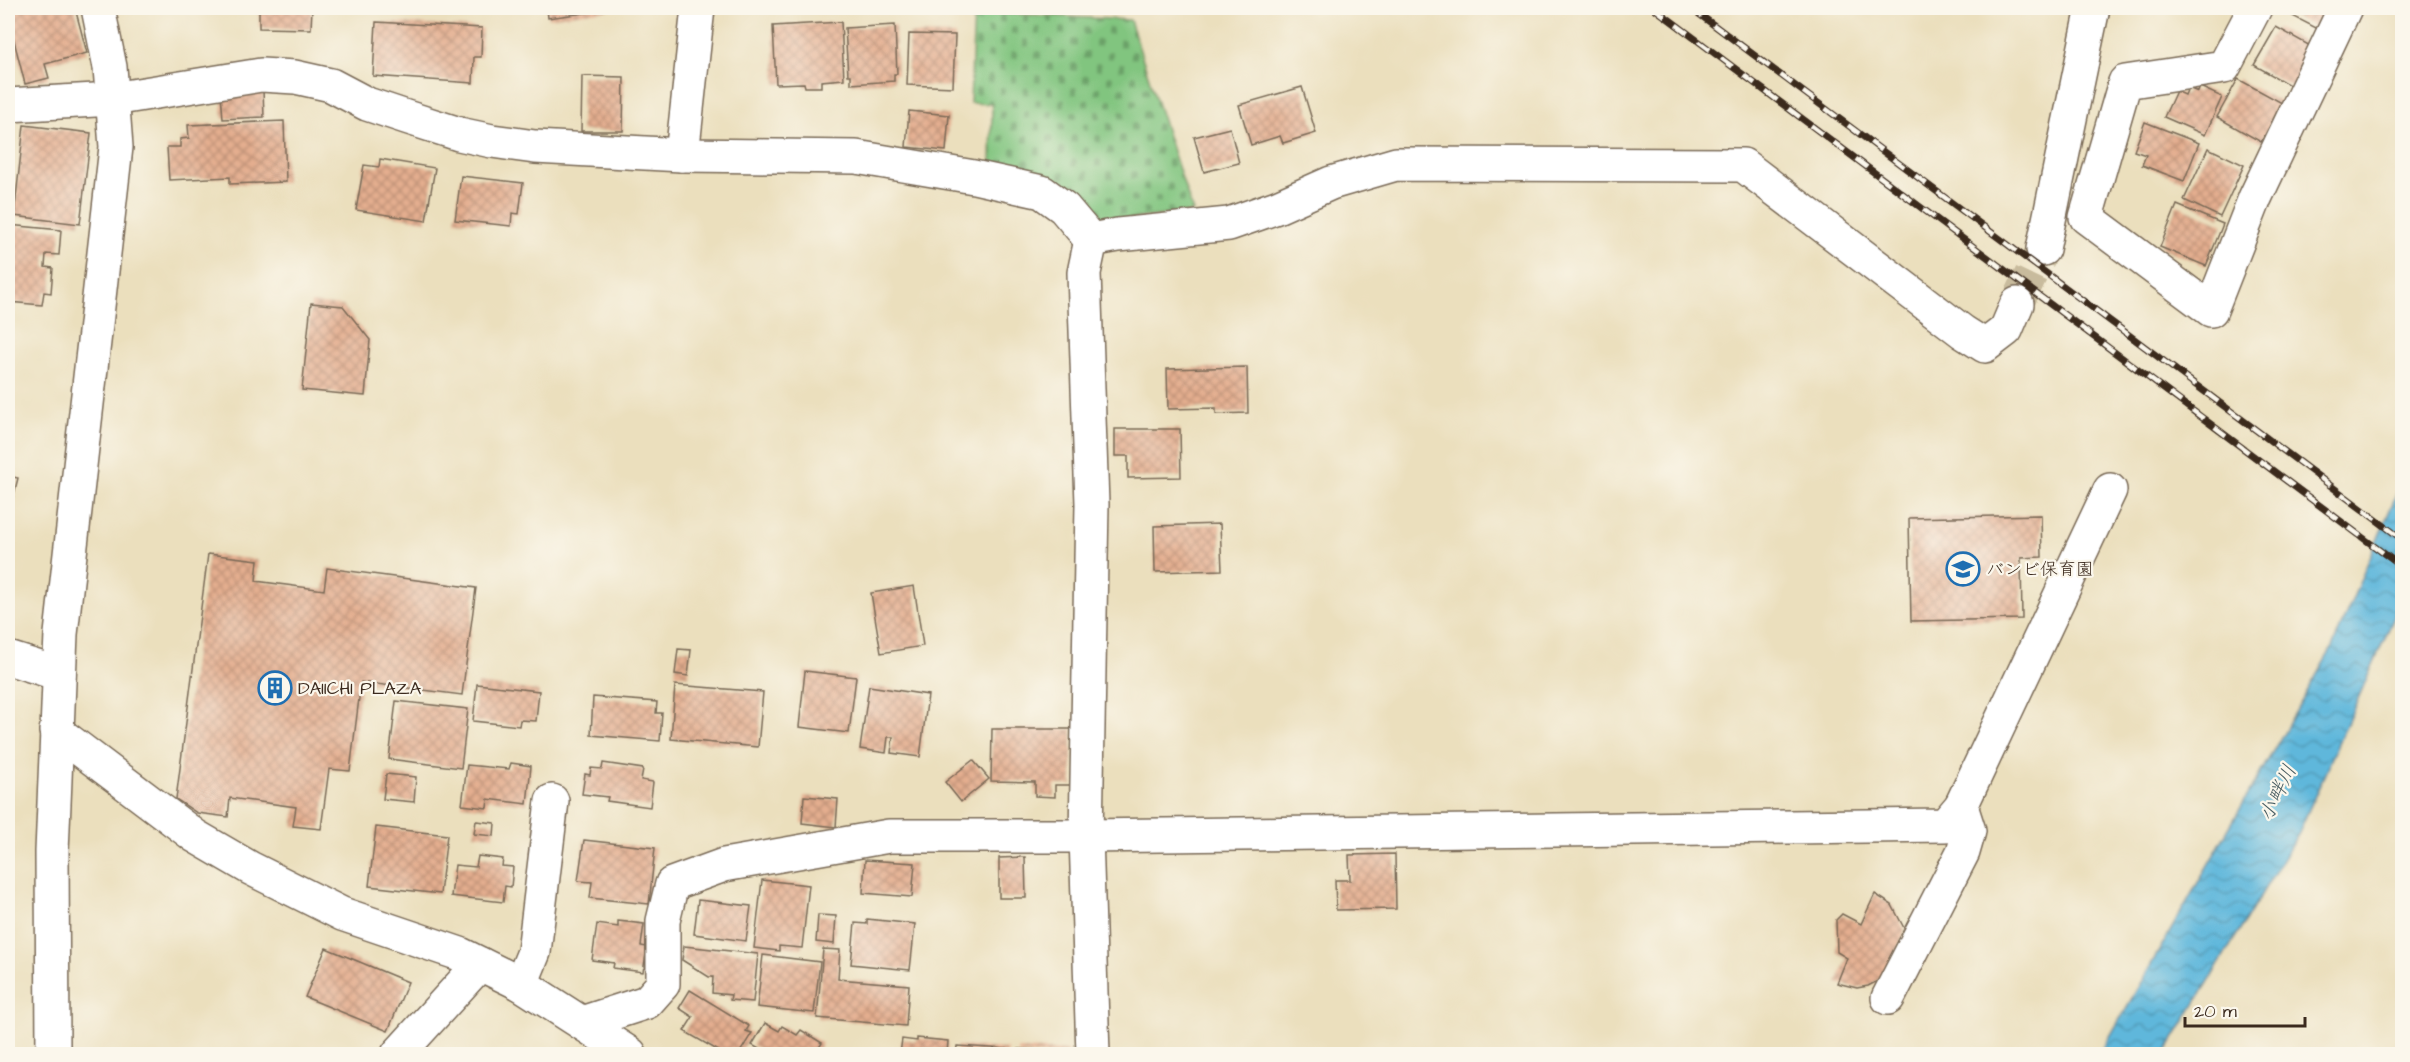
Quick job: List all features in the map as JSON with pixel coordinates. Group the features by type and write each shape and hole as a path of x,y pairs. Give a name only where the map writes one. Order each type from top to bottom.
{"street":[{"path":"53,1054 52,852 59,674 116,147 110,67 98,8"},
{"path":"681,155 698,8"},
{"path":"2043,249 2093,8"},
{"path":"2255,8 2224,67 2125,82 2086,217 2211,310 2255,198 2345,8"},
{"path":"8,105 113,99 261,75 295,77 332,85 367,104 459,134 492,141 535,147 681,155 856,157 974,177 1042,192 1064,208 1090,240 1084,273 1092,504 1086,837 1093,1054"},
{"path":"1090,240 1228,224 1277,207 1331,183 1396,164 1743,165 1963,332 1986,346 2006,330 2017,304"},
{"path":"582,1023 647,1002 663,984 663,921 672,884 724,865 889,836 1086,837 1946,825 1961,806 2110,490"},
{"path":"8,658 59,674"},
{"path":"56,731 195,836 250,868 342,914 460,954 521,984 630,1054"},
{"path":"521,984 534,952 552,801"},
{"path":"1888,998 1963,852 1969,831 1961,806"},
{"path":"398,1054 480,964"}],"green space":[{"path":"974,12 1130,20 1193,212 1100,222 1050,187 991,171 992,104 970,103"}],"water":[{"name":"小畔川","path":"2402,481 2402,599 2299,832 2165,1054 2100,1054 2332,648"}],"building":[{"path":"8,8 75,8 87,53 45,64 49,78 25,84 8,17"},
{"path":"259,8 312,8 311,29 259,28"},
{"path":"547,8 614,8 614,9 548,18"},
{"path":"2277,8 2334,8 2322,31"},
{"path":"376,22 482,28 481,57 474,57 473,83 373,76"},
{"path":"841,22 844,79 821,81 821,87 805,87 804,83 776,84 773,26"},
{"path":"895,25 897,74 894,74 894,81 851,84 851,75 848,75 845,28"},
{"path":"2276,27 2314,48 2293,87 2254,65"},
{"path":"909,34 955,35 953,87 907,85"},
{"path":"582,76 624,77 623,131 581,131"},
{"path":"2238,79 2282,103 2261,142 2217,117"},
{"path":"1302,87 1316,133 1283,143 1280,136 1251,145 1239,105"},
{"path":"2200,87 2222,97 2205,135 2164,117 2176,91 2185,95 2188,88 2198,92"},
{"path":"263,90 264,117 223,119 221,93"},
{"path":"909,111 949,115 946,151 906,147"},
{"path":"284,121 286,182 230,184 230,177 169,180 167,147 180,147 180,139 189,138 188,125"},
{"path":"2145,122 2199,143 2184,181 2142,165 2146,155 2134,151"},
{"path":"24,125 91,133 80,224 14,216"},
{"path":"1230,128 1239,163 1204,172 1194,137"},
{"path":"2208,148 2244,165 2220,217 2184,200"},
{"path":"380,159 435,168 426,221 356,210 364,165 379,167"},
{"path":"461,176 523,183 519,214 512,213 511,226 455,220"},
{"path":"2177,205 2223,224 2206,266 2160,247"},
{"path":"8,225 61,230 59,255 46,254 45,267 53,268 51,293 44,292 42,305 8,302"},
{"path":"311,303 343,306 370,340 365,396 302,390"},
{"path":"1247,367 1248,413 1216,414 1216,408 1168,409 1167,369"},
{"path":"1115,429 1180,429 1181,477 1128,478 1128,456 1115,456"},
{"path":"8,476 18,478 8,518"},
{"path":"2041,515 2042,557 2021,558 2022,619 1911,621 1909,518"},
{"path":"1220,524 1222,570 1155,572 1154,526"},
{"name":"DAIICHI PLAZA","path":"208,554 258,560 256,581 324,590 327,568 476,588 462,695 361,682 350,771 329,769 321,829 293,826 296,807 230,798 228,817 197,813 176,799"},
{"path":"914,586 923,646 881,653 871,593"},
{"path":"678,649 691,650 688,676 675,674"},
{"path":"805,671 856,677 849,733 799,727"},
{"path":"477,684 539,691 536,721 520,720 519,726 473,721"},
{"path":"675,685 763,692 758,747 671,739"},
{"path":"869,686 928,695 920,757 891,753 893,737 888,737 886,753 860,749"},
{"path":"593,697 657,702 656,713 662,713 660,741 591,735"},
{"path":"396,701 468,709 461,768 389,759"},
{"path":"992,729 1072,729 1072,785 1055,785 1055,797 1035,796 1035,782 991,781"},
{"path":"973,760 989,779 961,802 945,782"},
{"path":"511,763 531,766 527,804 488,799 487,808 462,805 467,765 509,769"},
{"path":"603,763 643,769 641,780 653,782 650,807 607,801 608,797 582,794 585,774 590,775 591,768 602,769"},
{"path":"386,774 416,777 414,802 383,799"},
{"path":"804,796 838,799 836,827 802,823"},
{"path":"476,821 495,823 494,836 474,834"},
{"path":"376,827 447,835 440,894 369,886"},
{"path":"584,840 655,848 649,904 590,898 592,882 578,881"},
{"path":"1395,854 1396,909 1336,910 1335,880 1350,880 1349,855"},
{"path":"478,856 503,859 502,866 513,867 511,887 505,886 503,902 451,896 455,865 476,867"},
{"path":"1025,857 1026,898 999,898 999,858"},
{"path":"865,860 915,863 912,897 863,893"},
{"path":"762,880 809,885 802,948 779,946 779,951 754,948"},
{"path":"1875,894 1892,905 1905,930 1887,976 1868,986 1857,988 1837,983 1847,958 1837,952 1836,920 1842,914 1861,924"},
{"path":"698,900 751,906 746,941 694,934"},
{"path":"818,915 836,916 834,944 816,942"},
{"path":"867,919 915,924 910,970 851,964 855,923 867,924"},
{"path":"618,921 644,924 641,946 647,947 643,972 613,968 614,963 592,960 597,924 618,927"},
{"path":"684,946 758,954 753,1002 730,1000 731,995 712,993 713,977 709,977 682,960"},
{"path":"326,948 408,982 388,1031 305,997"},
{"path":"823,949 840,950 838,979 909,985 906,1026 817,1018"},
{"path":"763,955 820,962 814,1013 757,1007"},
{"path":"690,990 749,1026 746,1031 752,1033 739,1054 724,1054 684,1031 693,1017 679,1008"},
{"path":"765,1023 779,1031 782,1026 797,1035 801,1030 822,1043 815,1054 768,1054 752,1045"},
{"path":"917,1038 948,1041 947,1054 900,1054 902,1039 917,1041"},
{"path":"957,1046 1007,1049 1007,1054 956,1054"},
{"path":"1018,1049 1068,1051 1068,1054 1018,1054"}],"tunnel":[{"path":"2017,304 2043,249"}],"railway":[{"path":"1654,8 2402,567"},
{"path":"1691,8 2402,539"}],"place":[{"name":"バンビ保育園","path":"1963,569"},
{"name":"DAIICHI PLAZA","path":"275,688"}]}
